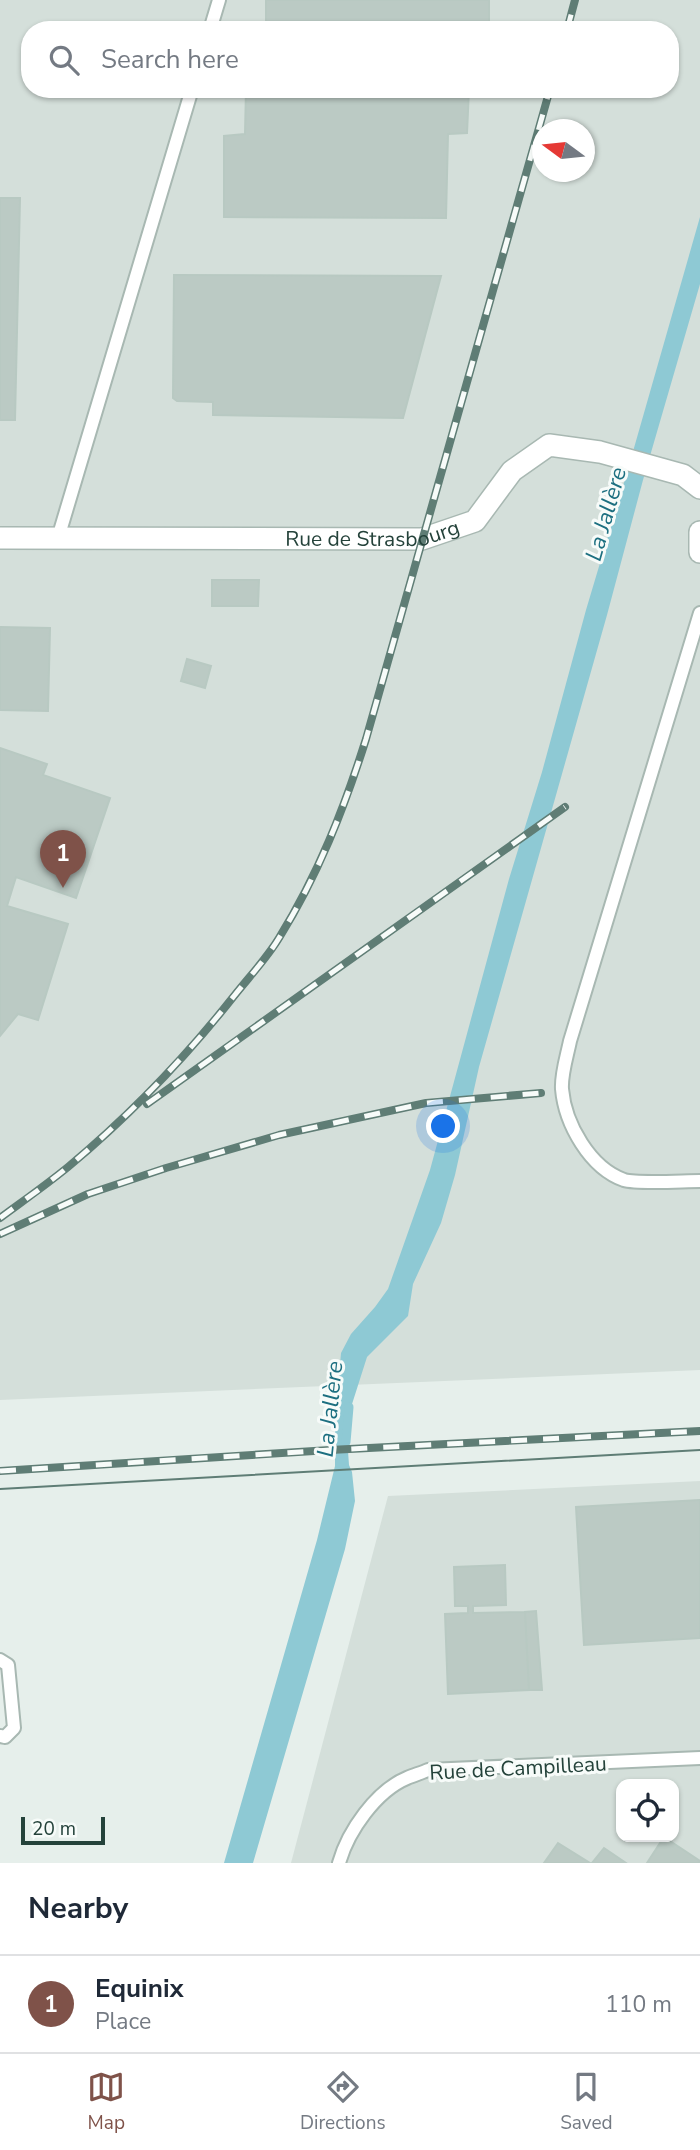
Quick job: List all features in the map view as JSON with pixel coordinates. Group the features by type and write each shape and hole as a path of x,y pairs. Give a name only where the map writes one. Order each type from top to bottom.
{"street":[{"name":"Rue de Strasbourg","path":"0,538 422,539 475,521 512,471 549,445 600,452 692,482"},
{"path":"700,533 700,552"}],"lane":[{"path":"213,21 219,0"},
{"path":"58,538 189,98"},
{"path":"700,613 570,1041 562,1087 567,1115 586,1150 606,1171 626,1181 700,1181"},
{"path":"0,1660 8,1665 14,1728 5,1737 0,1736"},
{"name":"Rue de Campilleau","path":"339,1863 356,1826 375,1801 405,1779 428,1770 700,1758"}],"shaded area":[{"path":"0,0 700,0 700,1370 0,1400"},
{"path":"700,1481 700,1863 291,1863 388,1496"}],"water":[{"path":"700,217 700,284 479,1067 455,1175 441,1223 413,1284 408,1316 367,1357 346,1423 355,1501 345,1549 253,1863 224,1863 317,1540 335,1466 335,1423 341,1353 351,1334 388,1289 430,1170 509,879"}],"building":[{"path":"266,0 489,0 489,21 266,21"},
{"path":"246,98 469,98 467,133 448,134 446,218 224,217 224,136 245,134"},
{"path":"0,198 20,198 15,420 0,420"},
{"path":"174,275 441,276 403,418 213,415 213,402 177,401 173,398"},
{"path":"212,580 259,580 258,606 212,606"},
{"path":"0,627 50,628 48,711 0,710"},
{"path":"187,659 211,666 205,688 181,681"},
{"path":"0,748 47,764 43,775 110,798 76,898 16,877 7,906 68,924 38,1020 18,1014 0,1036"},
{"path":"700,1500 700,1638 584,1645 576,1507"},
{"path":"505,1565 506,1605 473,1606 473,1613 525,1612 529,1690 448,1694 445,1614 468,1613 468,1606 455,1606 454,1567"},
{"path":"536,1611 542,1690 529,1690 525,1612"},
{"path":"661,1842 672,1842 700,1861 699,1863 647,1863"},
{"path":"558,1843 590,1863 544,1863"},
{"path":"604,1848 626,1863 592,1863"}],"waterway":[{"name":"La Jallère","path":"346,1442 349,1407"}],"tram line":[{"path":"0,1489 700,1450"}],"railway":[{"path":"569,21 575,0"},
{"path":"0,1218 90,1148 176,1064 269,953 318,866 349,791 366,739 547,98"},
{"path":"147,1104 565,807"},
{"path":"0,1234 88,1194 279,1135 426,1103 541,1093"},
{"path":"0,1471 330,1450 700,1431"}],"place":[{"name":"Equinix","path":"63,888"}]}
